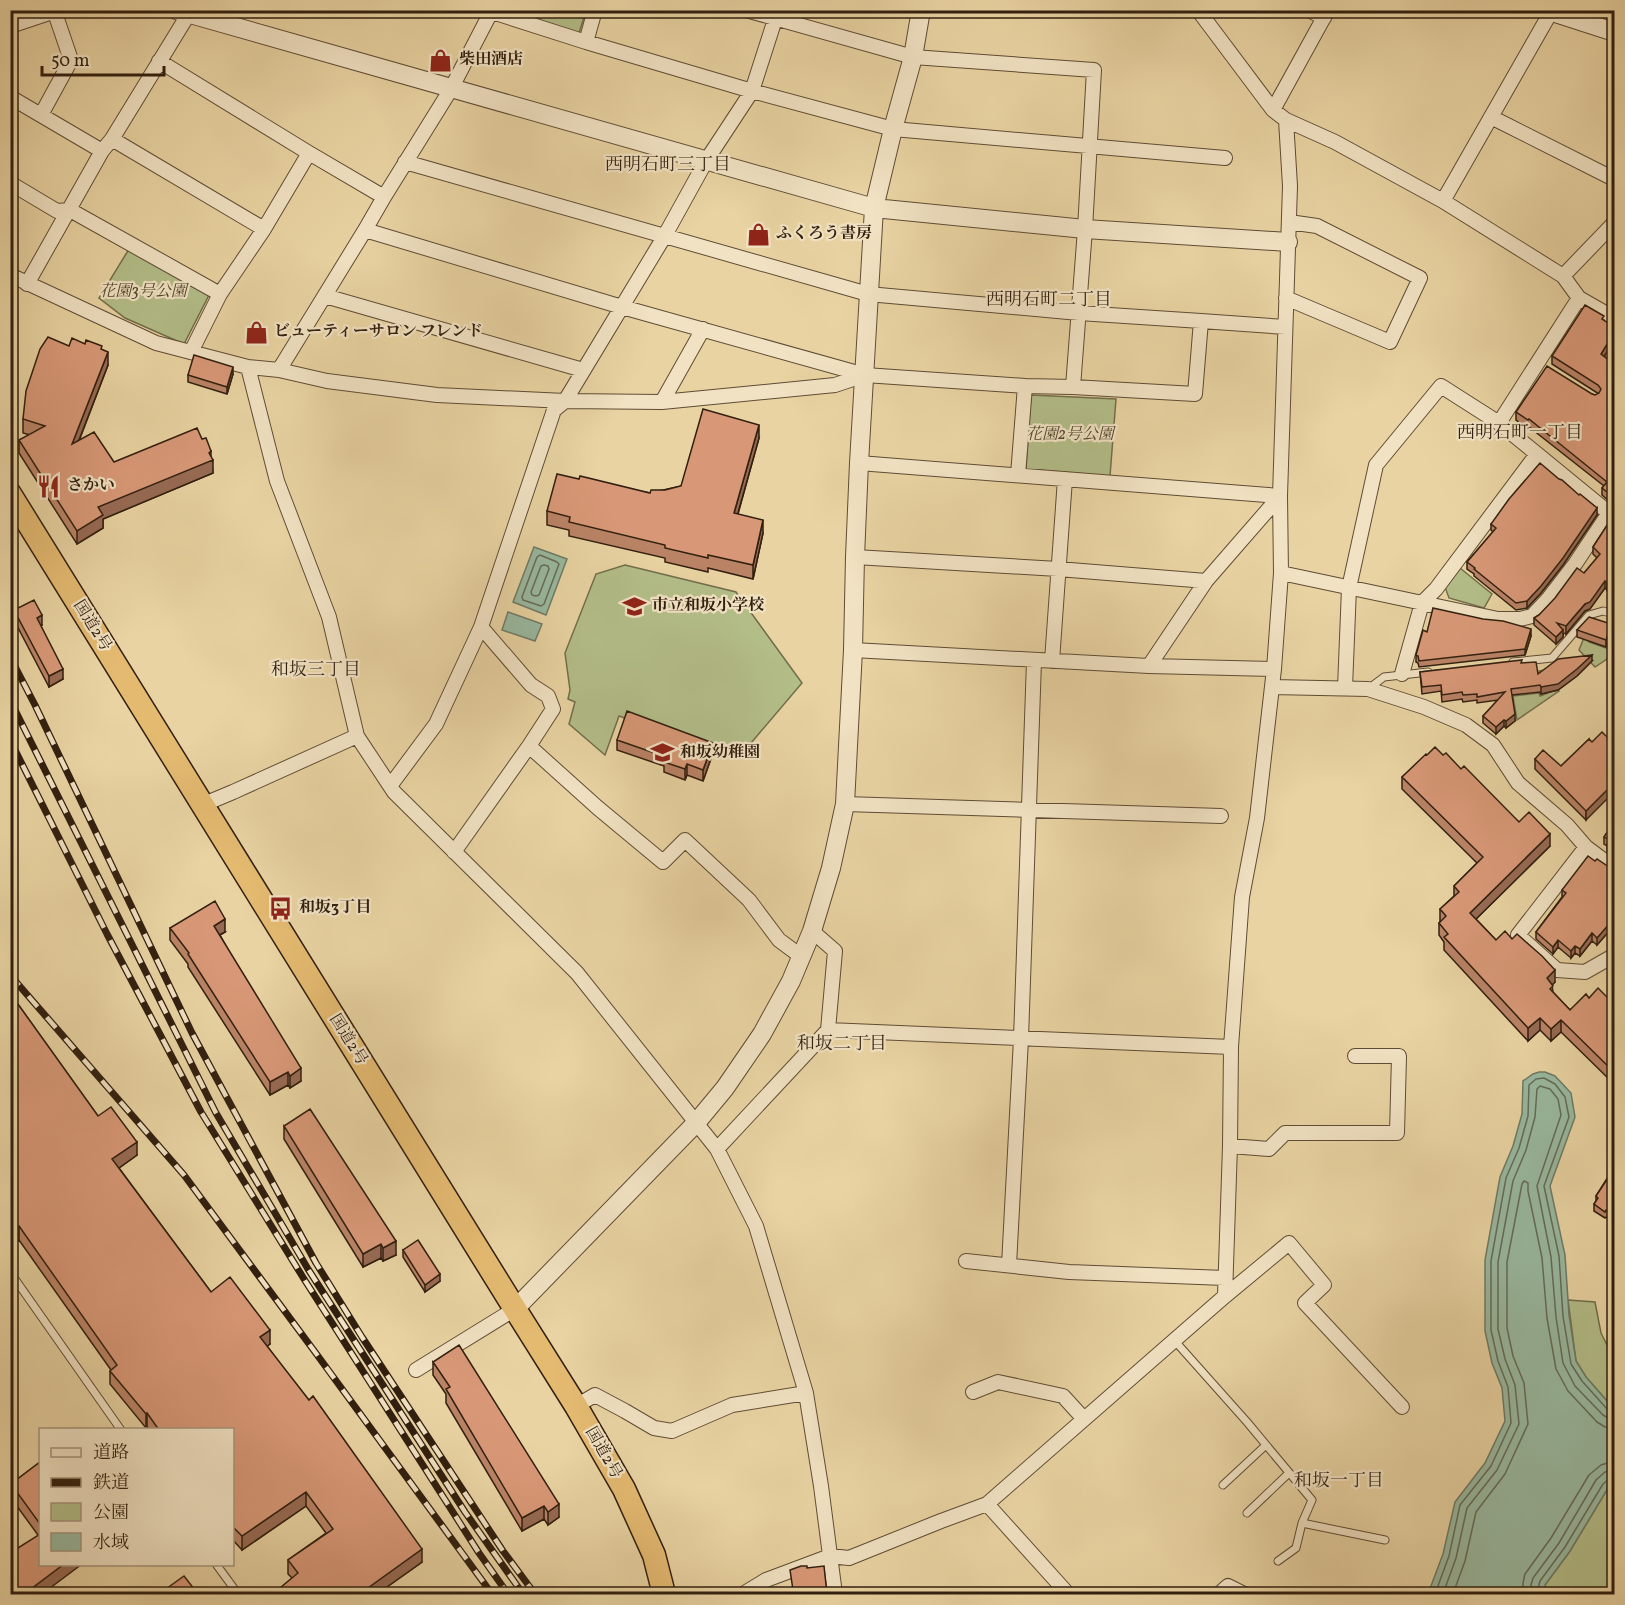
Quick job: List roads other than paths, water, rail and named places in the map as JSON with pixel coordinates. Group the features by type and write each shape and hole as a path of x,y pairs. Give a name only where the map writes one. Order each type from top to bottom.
{"highway":[{"name":"国道2号","path":"10,495 576,1406 624,1489 654,1555 664,1594"}],"street":[{"path":"10,24 53,10 71,60 41,115"},
{"path":"586,42 594,10"},
{"path":"746,10 777,15 913,57 1094,70 1073,387"},
{"path":"416,1370 515,1309 696,1123 725,1088 762,1034 791,981 812,931 831,868 844,804 854,650 859,463 874,208 913,57 921,10"},
{"path":"1198,10 1273,110 1286,120 1335,142 1443,201 1563,276 1579,298 1614,318"},
{"path":"1273,110 1326,14 1309,10"},
{"path":"279,370 451,89 490,11 752,91 893,129 1225,158"},
{"path":"1443,201 1550,11 1614,32"},
{"path":"27,284 102,152 159,61 185,12 874,208 1085,229 1288,242"},
{"path":"390,786 436,724 481,627 554,410 565,401 664,237 706,161 752,91 777,15"},
{"path":"159,61 384,197"},
{"path":"10,97 102,152"},
{"path":"1491,117 1614,178"},
{"path":"1225,1296 1231,1047 1242,897 1257,818 1274,669 1281,573 1280,495 1290,186 1286,120"},
{"path":"112,139 264,229"},
{"path":"191,352 220,294 264,229 309,153"},
{"path":"405,162 868,294 1079,313 1285,327"},
{"path":"10,183 57,211 70,210 220,294"},
{"path":"1286,298 1390,342 1420,278 1317,226 1289,222"},
{"path":"1563,276 1614,224"},
{"path":"366,230 622,307 865,375 1195,394 1201,321"},
{"path":"10,275 156,343 248,367 279,370 327,381 437,395 565,401 662,402 835,385 865,375"},
{"path":"325,296 583,370"},
{"path":"1499,423 1543,364 1579,298"},
{"path":"662,402 703,329"},
{"path":"248,367 277,481 329,617 357,736 394,792 577,973 717,1149 756,1226 806,1393 835,1594"},
{"path":"1018,476 1025,386"},
{"path":"1281,573 1349,588 1498,619 1520,619 1532,616 1548,599 1612,512 1499,423 1441,386 1376,465 1349,588 1345,688"},
{"path":"1402,674 1422,603 1436,589 1537,454"},
{"path":"859,463 1280,495"},
{"path":"1052,661 1065,479"},
{"path":"1149,666 1206,581 1280,495"},
{"path":"855,556 1058,568 1206,581"},
{"path":"454,852 553,709 548,696 531,685 481,627"},
{"path":"854,650 1034,661 1274,669"},
{"path":"1009,1265 1022,1039 1034,661"},
{"path":"1272,687 1368,688 1424,707 1466,725 1493,745 1518,783 1567,825 1586,847 1614,868"},
{"path":"202,805 357,736"},
{"path":"529,746 663,862 685,840 749,900 779,940 802,957"},
{"path":"844,804 1221,816"},
{"path":"1586,847 1518,935 1557,970 1585,972 1613,956 1614,958"},
{"path":"717,1149 828,1030 835,951 812,931"},
{"path":"828,1030 1231,1047"},
{"path":"1230,1146 1269,1149 1286,1133 1397,1133 1399,1056 1355,1056"},
{"path":"743,1594 766,1580 830,1556 849,1558 987,1504 1288,1242 1324,1285 1305,1303 1402,1407"},
{"path":"966,1261 1069,1272 1225,1278"},
{"path":"973,1392 998,1382 1063,1396 1084,1419"},
{"path":"576,1406 595,1395 654,1428 672,1431 732,1405 806,1393"},
{"path":"987,1504 1066,1594"},
{"path":"1219,1594 1228,1586 1244,1594"}],"lane":[{"path":"1506,663 1552,658 1589,615 1603,611 1614,614"},
{"path":"1368,688 1384,677 1437,670"},
{"path":"10,1272 120,1428"},
{"path":"1174,1340 1312,1500 1302,1523 1296,1548 1278,1561"},
{"path":"1223,1485 1266,1445"},
{"path":"1247,1513 1289,1473"},
{"path":"1302,1523 1385,1540"},
{"path":"217,1566 238,1594"}],"water":[{"path":"534,547 567,559 546,615 513,602"},
{"path":"508,612 542,624 535,641 502,630"},
{"path":"1539,1072 1555,1076 1571,1093 1575,1117 1550,1186 1565,1255 1569,1315 1576,1361 1586,1377 1614,1409 1614,1482 1608,1488 1570,1551 1545,1585 1546,1594 1428,1594 1443,1554 1455,1502 1485,1463 1505,1421 1502,1388 1492,1363 1485,1331 1485,1260 1500,1177 1513,1146 1522,1114 1523,1081"}],"railway":[{"path":"10,599 20,617"},
{"path":"10,657 192,1033 316,1263 503,1551 535,1594"},
{"path":"10,700 216,1113 308,1269 465,1512 523,1594"},
{"path":"10,740 107,934 201,1112 304,1279 479,1553 508,1594"},
{"path":"10,975 184,1175 492,1594"}],"place":[{"name":"柴田酒店","path":"441,60"},
{"name":"ふくろう書房","path":"758,234"},
{"name":"ビューティーサロン フレンド","path":"256,332"},
{"name":"さかい","path":"49,486"},
{"name":"市立和坂小学校","path":"634,606"},
{"name":"和坂幼稚園","path":"662,753"},
{"name":"和坂3丁目","path":"281,908"}],"district":[{"name":"西明石町三丁目","path":"668,165"},
{"name":"西明石町二丁目","path":"1049,300"},
{"name":"西明石町一丁目","path":"1520,433"},
{"name":"和坂三丁目","path":"316,670"},
{"name":"和坂二丁目","path":"842,1044"},
{"name":"和坂一丁目","path":"1339,1481"}],"park label":[{"name":"花園3号公園","path":"143,292"},
{"name":"花園2号公園","path":"1070,435"}]}
